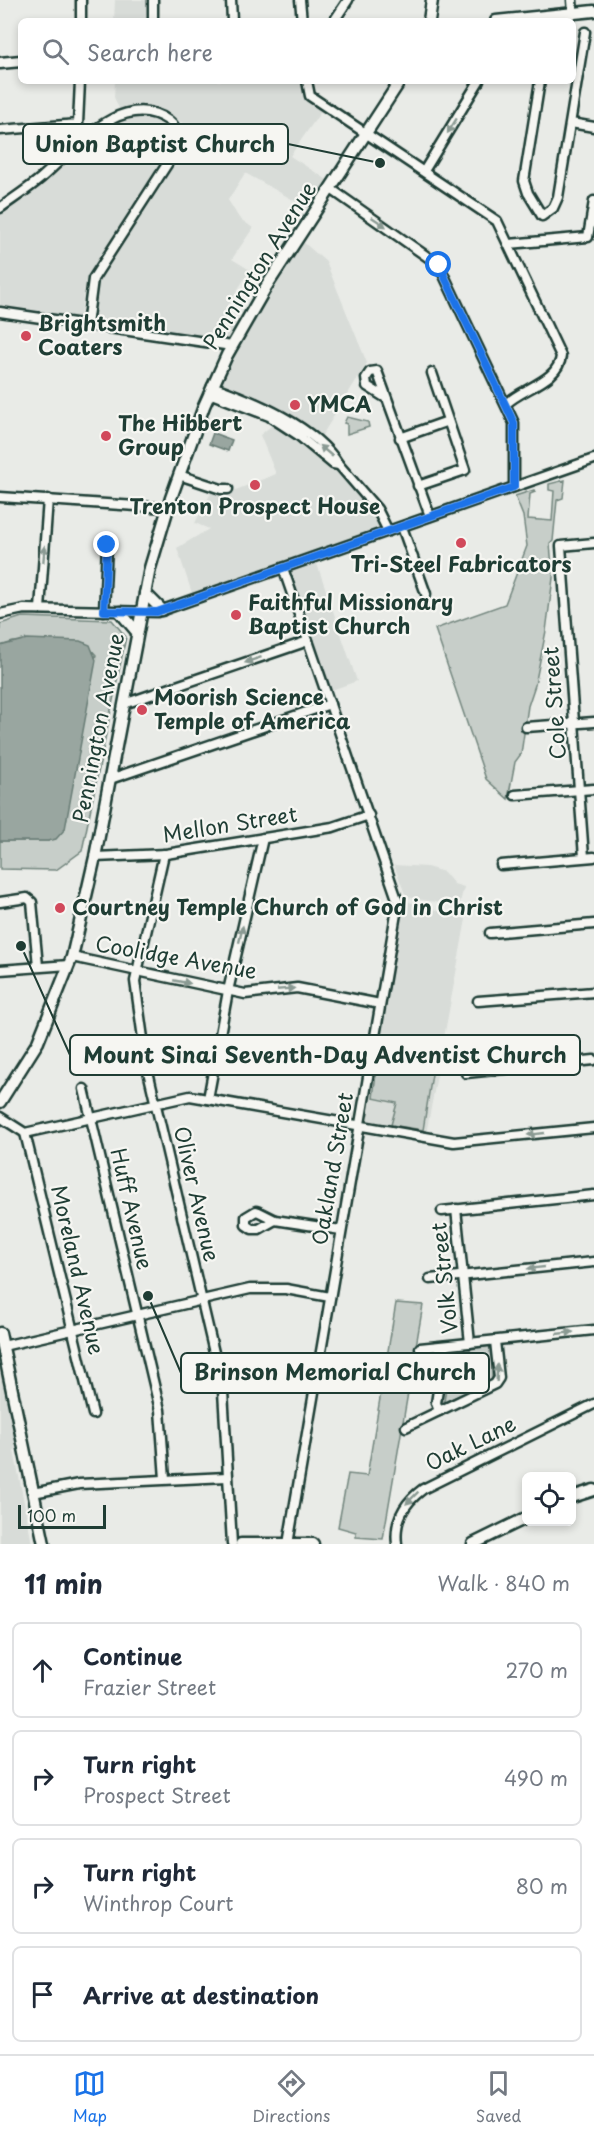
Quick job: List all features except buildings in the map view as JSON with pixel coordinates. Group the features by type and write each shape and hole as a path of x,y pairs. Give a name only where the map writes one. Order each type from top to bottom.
{"main road":[{"path":"429,18 432,0"},
{"path":"551,18 594,11"},
{"path":"0,63 18,61"},
{"name":"Pennington Avenue","path":"0,1102 38,1042 70,961 95,857 154,550 167,508 211,390 232,346 266,287 398,84"},
{"path":"145,593 162,610"},
{"path":"120,612 137,632"},
{"path":"0,1333 44,1544"},
{"path":"576,1496 594,1490"},
{"path":"473,1544 522,1520"},
{"path":"241,1544 313,1544"}],"street":[{"path":"81,0 81,18"},
{"path":"153,0 153,18"},
{"path":"231,0 232,18"},
{"path":"300,0 302,18"},
{"path":"336,18 348,0"},
{"path":"572,0 573,13"},
{"path":"540,84 524,181 528,194 542,216 554,208 558,197 585,32"},
{"path":"0,130 78,124 80,84"},
{"path":"308,84 310,96 497,221 561,356 554,373 520,391 506,404"},
{"path":"424,171 477,84"},
{"path":"0,208 32,185 102,124 116,117 132,112 147,112 161,116 172,124 178,134 173,154 93,279 87,325"},
{"path":"571,123 594,128"},
{"path":"331,189 439,265 514,423 514,487"},
{"path":"509,244 588,237 594,201"},
{"path":"0,312 232,346"},
{"path":"418,486 465,470 432,373"},
{"path":"211,390 269,416 305,440 333,464 339,465 377,509 388,531"},
{"path":"386,398 430,516"},
{"path":"400,438 448,421"},
{"path":"0,614 24,609 141,613 162,610 594,459"},
{"path":"179,475 228,489"},
{"path":"0,497 167,508"},
{"path":"40,609 48,499"},
{"path":"402,527 426,594"},
{"name":"Cole Street","path":"589,857 579,790 561,546 594,543"},
{"path":"104,611 107,545"},
{"name":"Oakland Street","path":"283,568 398,902 288,1544"},
{"path":"124,704 308,640"},
{"path":"110,779 330,704"},
{"path":"526,727 594,722"},
{"path":"515,795 594,789"},
{"name":"Mellon Street","path":"95,857 164,854 333,827 369,815"},
{"path":"208,1099 228,991 263,838"},
{"name":"Oliver Avenue","path":"164,854 136,972 145,1055 223,1391 232,1544"},
{"path":"501,865 589,857"},
{"path":"0,902 30,899 32,902 39,966"},
{"path":"490,933 594,924"},
{"name":"Coolidge Avenue","path":"0,970 70,961 228,991 250,994 297,988 380,1004"},
{"path":"478,1001 594,992"},
{"path":"466,1073 594,1060"},
{"name":"Huff Avenue","path":"84,1089 160,1410 165,1479"},
{"path":"0,1117 25,1133 190,1096 454,1142 594,1128"},
{"name":"Moreland Avenue","path":"25,1133 93,1414"},
{"path":"442,1211 594,1195"},
{"name":"Volk Street","path":"456,1209 470,1343"},
{"path":"275,1220 341,1230"},
{"path":"430,1279 594,1262"},
{"path":"3,1346 250,1289 269,1288 330,1297"},
{"path":"420,1348 594,1330"},
{"path":"406,1427 498,1382 495,1341"},
{"path":"439,1411 436,1403 446,1346"},
{"name":"Oak Lane","path":"397,1544 396,1533 401,1514 407,1502 423,1489 594,1404"},
{"path":"33,1493 79,1484 227,1477"}],"shaded area":[{"path":"115,0 151,0 152,18 114,18"},
{"path":"115,84 303,84 305,99 322,110 290,156 329,181 311,210 245,173 228,200 239,218 253,228 232,259 250,270 222,315 238,326 227,342 99,322 93,314 98,281 160,186 181,144 182,123 155,110 139,108 120,111 114,97"},
{"path":"130,116 155,118 164,123 170,131 171,148 144,195 86,282 80,317 77,319 0,308 0,212 57,169 83,144 116,121"},
{"path":"116,121 112,150 83,144 100,129"},
{"path":"302,241 326,262 367,363 319,440 218,385 261,307"},
{"path":"347,417 368,422 369,427 347,434 347,424 344,423"},
{"path":"281,418 336,468 364,499 382,526 366,540 315,558 357,681 326,692 283,568 194,599 177,548 209,529 195,523 212,491 223,495 276,474 260,435"},
{"path":"213,433 232,440 228,451 209,444"},
{"path":"565,480 563,498 557,500 553,541 550,544 553,578 546,631 535,685 528,706 521,754 515,762 508,799 486,779 435,629 505,604 527,546 523,516 515,496 534,490 535,492 530,494 528,519 552,521 554,491 549,490 549,484"},
{"path":"22,617 112,620 126,637 82,851 56,870 0,869 0,841 49,841 96,655 85,643 13,642 0,646 0,624"},
{"path":"27,639 80,641 90,645 96,660 65,829 56,839 48,841 0,841 0,646"},
{"path":"394,865 427,867 444,872 454,884 464,887 459,906 411,898 405,894"},
{"path":"396,898 466,919 425,1140 357,1126"},
{"path":"378,1058 433,1068 423,1130 391,1125 397,1103 373,1098"},
{"path":"396,1303 423,1305 383,1539 356,1537 356,1532 338,1527 348,1474 367,1476"},
{"path":"489,1346 492,1354 492,1381 444,1402 451,1352"},
{"path":"0,1368 17,1443 14,1451 32,1544 0,1544"}],"place":[{"name":"Union Baptist Church","path":"380,163"},
{"name":"Brightsmith Coaters","path":"26,336"},
{"name":"YMCA","path":"295,405"},
{"name":"The Hibbert Group","path":"106,436"},
{"name":"Trenton Prospect House","path":"255,485"},
{"name":"Tri-Steel Fabricators","path":"461,543"},
{"name":"Faithful Missionary Baptist Church","path":"236,615"},
{"name":"Moorish Science Temple of America","path":"142,710"},
{"name":"Courtney Temple Church of God in Christ","path":"60,908"},
{"name":"Mount Sinai Seventh-Day Adventist Church","path":"21,946"},
{"name":"Brinson Memorial Church","path":"148,1296"}],"route":[{"path":"107,545 104,611 157,612 514,487 514,423 439,265"}]}
